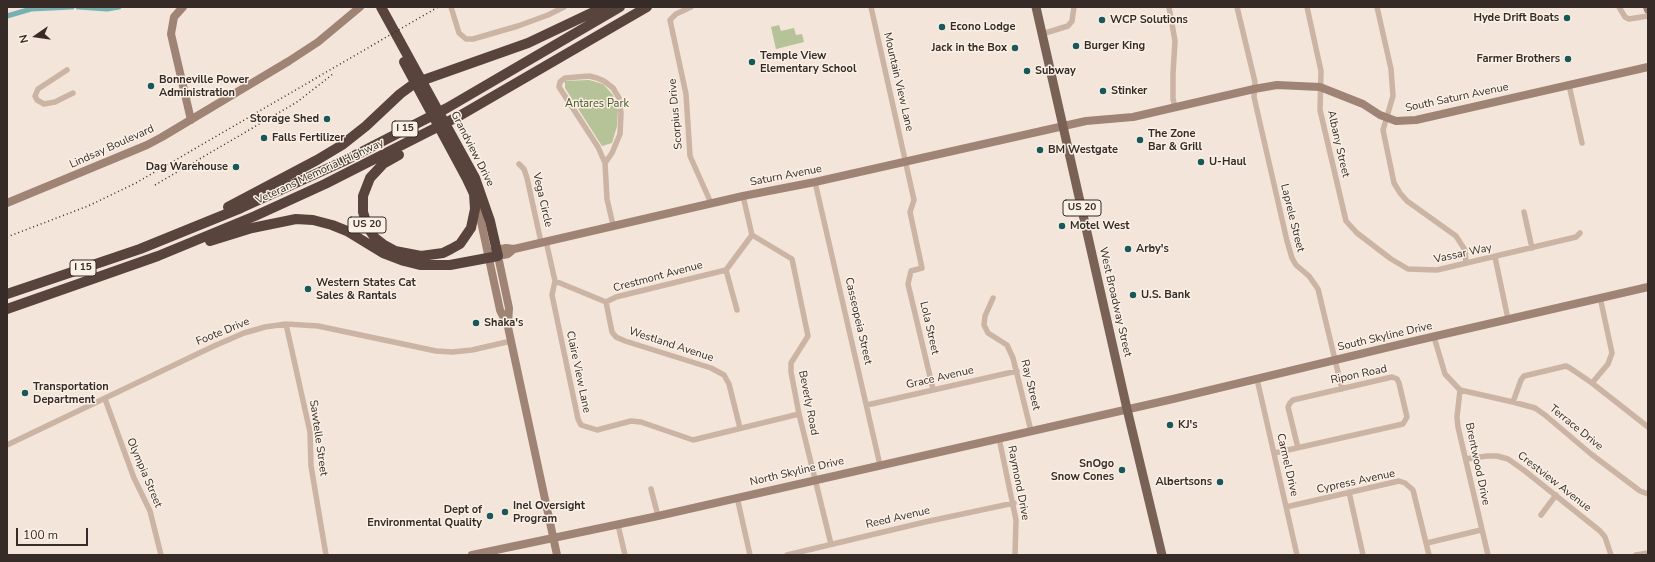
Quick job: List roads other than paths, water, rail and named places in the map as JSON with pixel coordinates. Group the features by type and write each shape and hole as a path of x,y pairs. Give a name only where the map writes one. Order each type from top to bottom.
{"highway":[{"path":"181,232 317,160 342,145 418,82 533,40 604,7"},
{"name":"Veterans Memorial Highway","path":"7,294 140,249 241,208 344,161 447,108 620,7"},
{"name":"Veterans Memorial Highway","path":"7,309 158,256 255,216 325,184 462,115 647,7"},
{"path":"377,8 402,49 415,64 424,70 433,72 447,72"},
{"path":"389,105 401,90 404,83 405,76 402,49"},
{"name":"Grandview Drive","path":"402,49 418,82 452,143 475,178 483,200 493,254"},
{"name":"US 20","path":"462,115 384,164 370,178 363,196 363,212 368,228 375,238 384,245 395,251 412,255 433,255 443,253 460,244 469,233 474,221 474,194"},
{"name":"Grandview Drive","path":"452,143 474,194"},
{"path":"158,256 252,228 296,219 313,220 332,225 347,231 383,253 420,265 450,265 493,254"},
{"path":"395,251 412,258 442,260 493,254"}],"main road":[{"name":"West Broadway Street","path":"1036,7 1127,409 1162,555"}],"street":[{"path":"182,7 174,17 171,34 191,120"},
{"name":"Lindsay Boulevard","path":"7,203 147,145 294,58 328,34 360,7"},
{"path":"451,7 459,33 466,39 473,39 518,26 548,15 564,7"},
{"name":"Scorpius Drive","path":"691,7 676,14 670,20 686,94 690,156 712,203"},
{"name":"Mountain View Lane","path":"871,7 914,200 910,212 922,268 911,271"},
{"path":"1042,34 1068,26 1072,21 1074,7"},
{"path":"1168,7 1175,41 1173,74 1173,99 1175,107"},
{"name":"Laprele Street","path":"1237,7 1255,82 1254,98 1287,241 1292,258 1296,265 1308,276 1318,289 1342,389"},
{"name":"Albany Street","path":"1307,7 1320,67 1320,110 1346,221 1357,233"},
{"path":"1377,7 1391,69 1393,96 1383,130 1394,183 1400,194 1420,211 1456,236 1465,250 1466,263"},
{"path":"1619,7 1625,17 1629,19 1648,16"},
{"name":"South Saturn Avenue","path":"1064,126 1086,121 1133,117 1277,85 1320,88 1363,104 1396,121 1416,120 1648,67"},
{"path":"68,70 38,89 35,96 37,100 44,104 55,102 73,93"},
{"path":"605,163 612,153 620,134 621,113 619,98 613,88 597,78 589,76 565,78 560,82 559,87 598,147 605,163 607,199 613,225"},
{"path":"1569,85 1582,143"},
{"name":"Saturn Avenue","path":"493,254 508,254 514,249 613,225 743,196 815,182 1064,126"},
{"name":"Vega Circle","path":"519,164 524,169 528,178 544,242"},
{"name":"Casseopeia Street","path":"815,182 880,465"},
{"name":"Grandview Drive","path":"474,194 493,254 500,310 508,327 557,555"},
{"path":"737,310 726,270 752,235 743,196"},
{"path":"1524,212 1532,248"},
{"name":"Vassar Way","path":"1357,233 1408,269 1437,270 1576,237 1580,233"},
{"name":"Beverly Road","path":"752,235 792,259 808,336 791,363 791,372 799,414 831,544"},
{"name":"Claire View Lane","path":"544,242 555,281 552,295 578,419 581,425 597,430 631,420 693,440 799,414"},
{"path":"1495,257 1508,319"},
{"name":"Crestmont Avenue","path":"555,281 606,302 616,297 726,270"},
{"name":"Lola Street","path":"911,271 908,284 933,389"},
{"name":"South Skyline Drive","path":"1127,409 1600,297 1648,287"},
{"path":"1592,383 1608,364 1612,353 1600,297"},
{"name":"Ray Street","path":"993,298 985,316 984,325 988,333 1007,345 1013,358 1031,431"},
{"name":"Westland Avenue","path":"606,302 612,332 616,337 711,368 724,375 729,384 740,428"},
{"name":"Foote Drive","path":"7,445 169,367 244,333 265,327 286,324 318,326 436,351 452,352 472,350 511,341"},
{"name":"Sawtelle Street","path":"286,324 310,432 311,466 326,555"},
{"path":"1434,337 1445,374 1460,390"},
{"path":"1513,402 1521,380 1524,376 1566,366 1592,383 1648,427"},
{"name":"Grace Avenue","path":"867,406 933,389 1017,371"},
{"name":"Ripon Road","path":"1274,453 1298,448 1403,424 1407,417 1397,379 1392,377 1293,400 1288,407 1298,448"},
{"name":"Carmel Drive","path":"1256,378 1298,555"},
{"name":"Terrace Drive","path":"1460,390 1535,408 1545,414 1603,463 1640,491 1648,494"},
{"name":"Brentwood Drive","path":"1460,390 1457,417 1481,530 1488,555"},
{"name":"Olympia Street","path":"105,399 134,478 150,511 161,555"},
{"name":"North Skyline Drive","path":"472,555 487,554 553,538 618,525 1127,409"},
{"name":"Raymond Drive","path":"999,438 1014,503 1017,535 1015,555"},
{"name":"Crestview Avenue","path":"1466,459 1498,456 1508,459 1526,470 1606,537 1610,555"},
{"name":"Cypress Avenue","path":"1286,507 1399,481 1405,483 1413,490 1427,543"},
{"path":"651,489 658,516"},
{"path":"1348,492 1363,555"},
{"path":"1541,515 1556,495"},
{"path":"737,497 750,555"},
{"name":"Reed Avenue","path":"787,555 925,522 1014,503"},
{"path":"618,525 625,555"},
{"path":"1429,555 1427,543 1481,530"},
{"path":"1636,555 1648,552"}],"waterway":[{"path":"7,16 31,9 72,7"},
{"path":"78,7 107,9 119,7"}],"railway":[{"path":"7,237 88,206 136,183 438,7"},
{"path":"155,185 297,102 333,74"}],"place":[{"name":"Hyde Drift Boats","path":"1567,18"},
{"name":"WCP Solutions","path":"1102,20"},
{"name":"Econo Lodge","path":"942,27"},
{"name":"Burger King","path":"1076,46"},
{"name":"Jack in the Box","path":"1015,48"},
{"name":"Farmer Brothers","path":"1568,59"},
{"name":"Temple View Elementary School","path":"752,62"},
{"name":"Subway","path":"1027,71"},
{"name":"Bonneville Power Administration","path":"151,86"},
{"name":"Stinker","path":"1103,91"},
{"name":"Storage Shed","path":"327,119"},
{"name":"Falls Fertilizer","path":"264,138"},
{"name":"The Zone Bar & Grill","path":"1140,140"},
{"name":"BM Westgate","path":"1040,150"},
{"name":"U-Haul","path":"1201,162"},
{"name":"Dag Warehouse","path":"236,167"},
{"name":"Motel West","path":"1062,226"},
{"name":"Arby's","path":"1128,249"},
{"name":"Western States Cat Sales & Rantals","path":"308,289"},
{"name":"U.S. Bank","path":"1133,295"},
{"name":"Shaka's","path":"476,323"},
{"name":"Transportation Department","path":"25,393"},
{"name":"KJ's","path":"1170,425"},
{"name":"SnOgo Snow Cones","path":"1122,470"},
{"name":"Albertsons","path":"1220,482"},
{"name":"Inel Oversight Program","path":"505,512"},
{"name":"Dept of Environmental Quality","path":"490,516"}],"park label":[{"name":"Antares Park","path":"597,104"}]}
